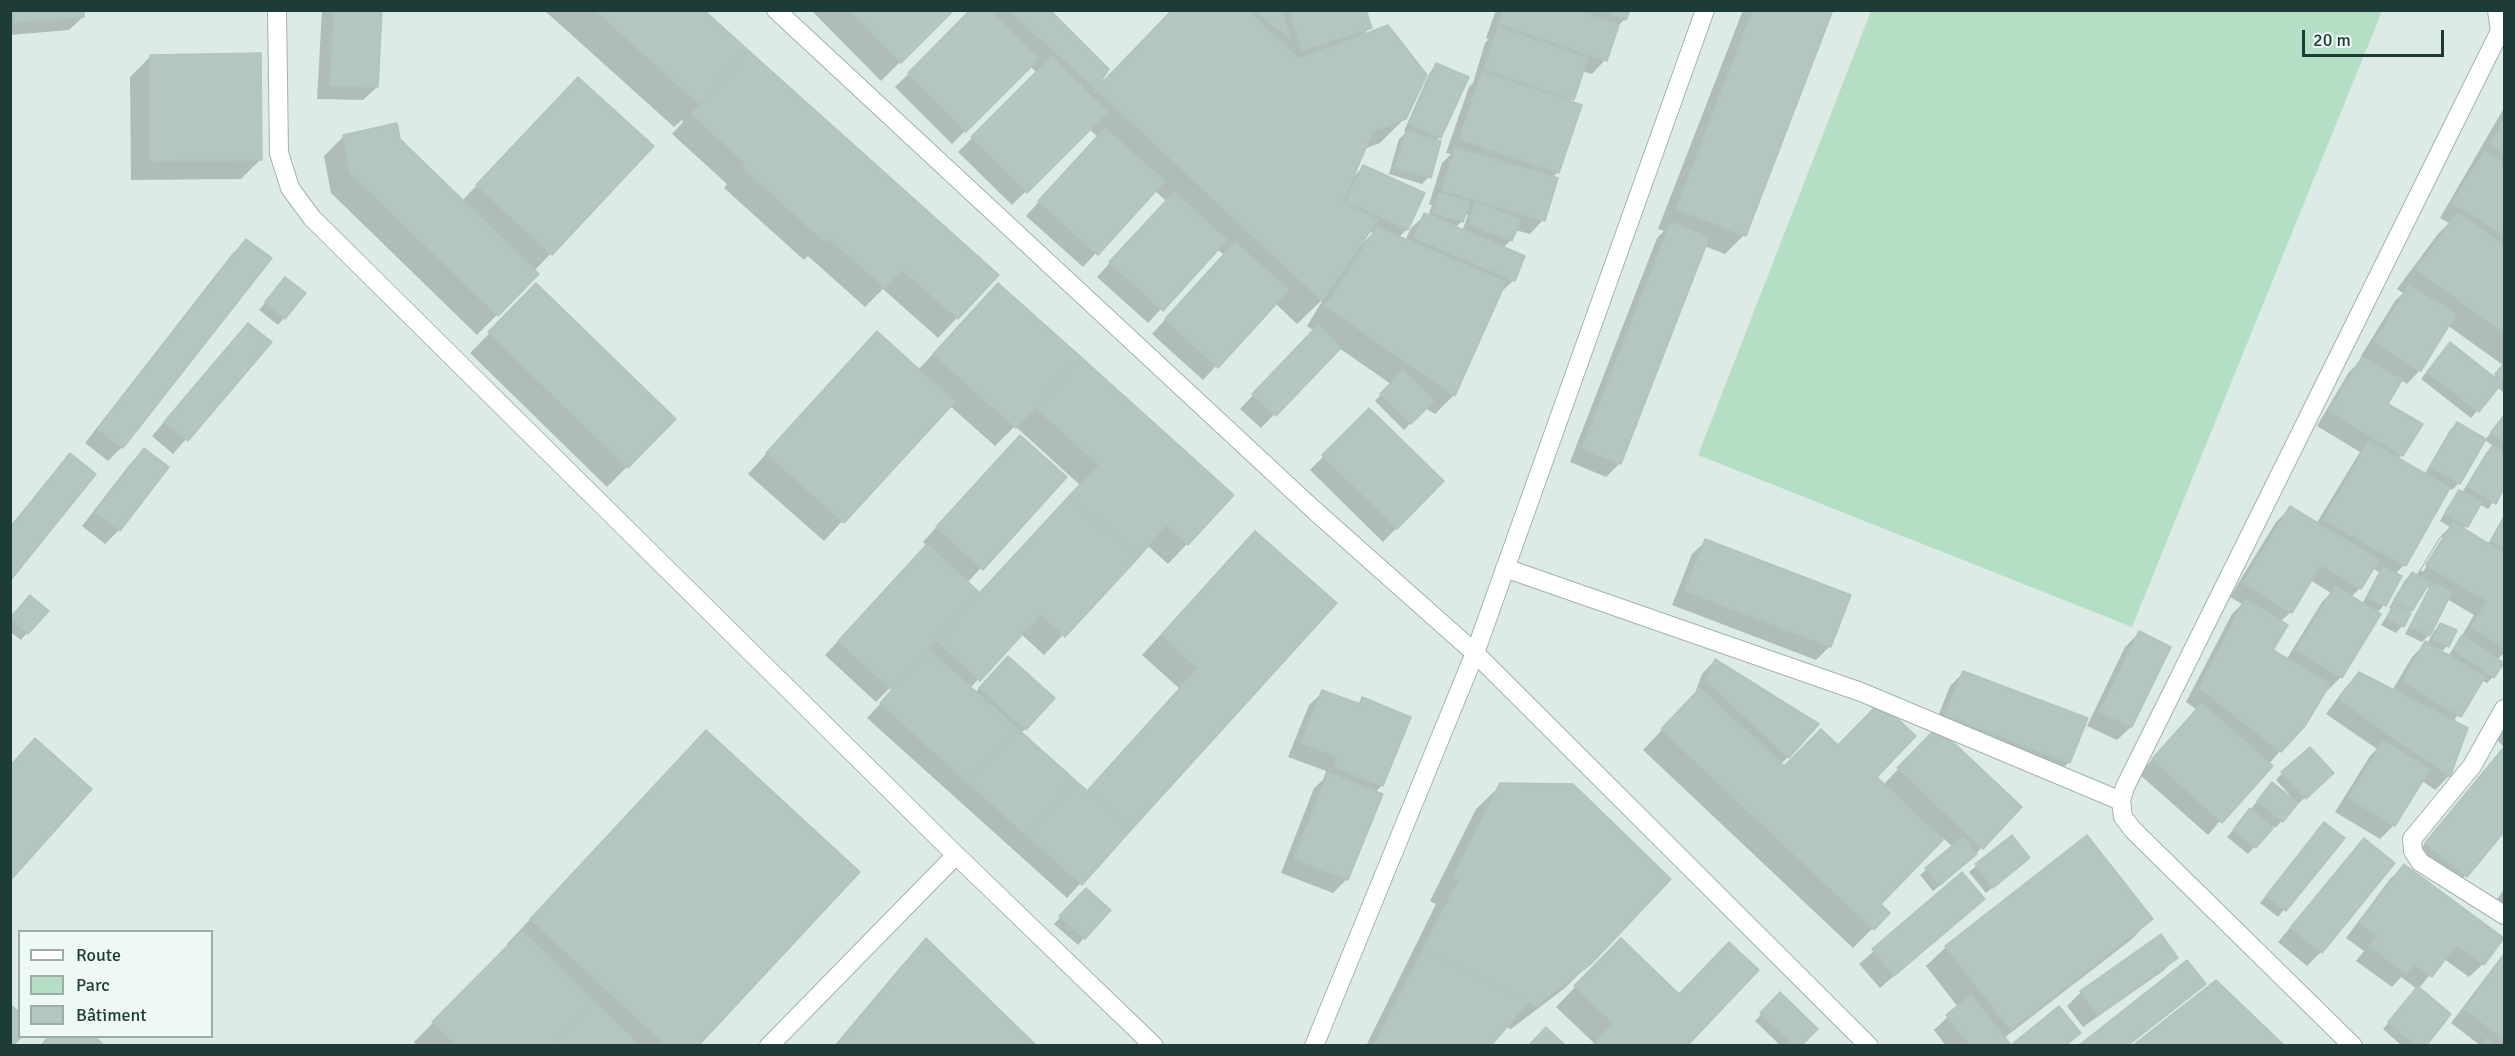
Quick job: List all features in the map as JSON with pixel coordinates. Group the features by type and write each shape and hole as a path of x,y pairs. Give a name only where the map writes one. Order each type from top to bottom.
{"street":[{"path":"277,10 279,153 290,188 312,218 956,855 1154,1046"},
{"path":"776,10 1305,502 1474,653 1869,1046"},
{"path":"1314,1046 1474,653 1705,10"},
{"path":"2353,1046 2133,830 2123,817 2121,801 2502,30 2497,10"},
{"path":"1505,568 1861,692 2121,801"},
{"path":"2505,709 2472,766 2412,839 2413,851 2420,862 2505,915"},
{"path":"770,1046 956,855"}],"green space":[{"path":"1871,11 2382,11 2132,627 1698,455"}],"building":[{"path":"14,10 84,10 84,17 14,22"},
{"path":"334,10 382,10 378,87 330,86"},
{"path":"595,10 704,10 748,50 699,104"},
{"path":"850,10 954,10 901,63"},
{"path":"970,10 990,10 1039,59 966,132 908,73"},
{"path":"1008,10 1050,10 1109,69 1096,89"},
{"path":"1172,10 1247,10 1299,59 1388,25 1427,75 1406,119 1373,131 1343,202 1378,220 1322,301 1096,89"},
{"path":"1254,10 1282,10 1291,40"},
{"path":"1289,10 1366,10 1372,28 1302,50"},
{"path":"1504,10 1575,10 1619,25 1607,61 1499,24"},
{"path":"1602,10 1630,10 1626,20"},
{"path":"1753,10 1833,10 1746,236 1676,209"},
{"path":"1498,27 1588,58 1574,100 1484,69"},
{"path":"748,50 999,275 958,319 902,270 885,288 829,238 825,242 743,168 746,164 691,114"},
{"path":"261,53 262,160 150,161 150,55"},
{"path":"1052,56 1108,112 1027,193 971,137"},
{"path":"1436,63 1469,77 1441,138 1409,124"},
{"path":"1482,72 1582,105 1559,173 1459,139"},
{"path":"578,77 654,146 552,255 476,185"},
{"path":"2504,120 2504,153 2490,145"},
{"path":"397,123 400,139 539,274 498,316 350,173 343,135"},
{"path":"1105,128 1165,181 1098,255 1038,201"},
{"path":"1406,131 1441,141 1431,178 1395,168"},
{"path":"1455,148 1558,178 1545,221 1442,190"},
{"path":"2485,151 2504,163 2504,235 2452,203"},
{"path":"1363,165 1425,193 1408,230 1346,201"},
{"path":"1174,192 1227,240 1163,311 1109,262"},
{"path":"1439,193 1470,202 1463,222 1433,213"},
{"path":"1476,202 1521,220 1512,241 1468,223"},
{"path":"2458,212 2504,246 2504,333 2416,269"},
{"path":"1424,213 1525,256 1515,281 1414,237"},
{"path":"1671,222 1709,238 1621,464 1582,448"},
{"path":"1377,227 1506,282 1455,396 1325,306"},
{"path":"246,239 272,258 123,448 97,429"},
{"path":"1235,242 1289,290 1218,368 1165,319"},
{"path":"285,277 306,293 285,319 265,302"},
{"path":"536,283 676,419 628,468 488,332"},
{"path":"998,283 1081,357 1016,428 933,354"},
{"path":"2409,285 2456,314 2421,371 2374,342"},
{"path":"248,323 272,342 188,441 164,422"},
{"path":"1318,325 1341,348 1276,416 1252,394"},
{"path":"877,331 955,402 844,523 766,453"},
{"path":"2450,342 2502,383 2479,412 2427,372"},
{"path":"1081,357 1234,495 1188,545 1166,525 1138,558 1069,496 1099,465 1035,407"},
{"path":"2362,357 2402,380 2388,404 2423,424 2403,456 2329,411"},
{"path":"2504,363 2504,382 2495,374"},
{"path":"1403,370 1434,401 1411,424 1380,394"},
{"path":"1369,408 1444,481 1397,529 1322,455"},
{"path":"2504,415 2504,443 2491,432"},
{"path":"2457,422 2486,439 2460,484 2430,466"},
{"path":"1020,435 1067,477 983,570 936,527"},
{"path":"2369,441 2450,488 2406,566 2323,520"},
{"path":"2493,445 2504,452 2504,488 2496,504 2467,486"},
{"path":"144,448 169,467 120,531 95,512"},
{"path":"70,453 96,474 10,581 10,528"},
{"path":"2459,490 2482,502 2468,527 2445,513"},
{"path":"1069,496 1138,558 1065,637 1041,614 980,681 936,640"},
{"path":"2290,506 2379,560 2361,589 2321,565 2292,613 2243,583"},
{"path":"2504,518 2504,548 2491,541"},
{"path":"2453,522 2504,553 2504,647 2471,627 2487,601 2426,565"},
{"path":"1255,531 1337,603 1131,830 1087,791 1198,668 1161,635"},
{"path":"1705,539 1851,595 1831,647 1685,591"},
{"path":"927,544 980,593 891,689 838,641"},
{"path":"2383,567 2402,576 2386,606 2367,597"},
{"path":"2412,572 2430,582 2412,611 2394,600"},
{"path":"2432,583 2452,592 2430,636 2410,627"},
{"path":"2335,586 2381,614 2342,678 2296,650"},
{"path":"30,595 49,611 28,634 10,618"},
{"path":"2245,599 2288,625 2273,650 2330,684 2305,726 2281,752 2199,688"},
{"path":"2394,604 2411,613 2404,627 2387,618"},
{"path":"2440,623 2457,630 2449,647 2432,640"},
{"path":"2139,631 2171,647 2132,727 2100,712"},
{"path":"2462,635 2504,663 2494,678 2453,650"},
{"path":"2425,641 2485,677 2461,717 2402,681"},
{"path":"929,650 1017,728 967,782 880,703"},
{"path":"1008,656 1055,698 1026,730 979,688"},
{"path":"1715,659 1819,724 1789,758 1706,681"},
{"path":"1963,671 2088,718 2070,763 1945,715"},
{"path":"2359,672 2468,728 2450,777 2338,699"},
{"path":"1700,688 1784,766 1821,729 1838,745 1880,702 1916,736 1877,777 1943,840 1881,904 1890,913 1874,930 1661,729"},
{"path":"1322,690 1360,704 1362,697 1411,717 1383,786 1335,767 1338,757 1301,743"},
{"path":"2202,703 2273,766 2222,823 2152,759"},
{"path":"1937,727 2022,807 1983,849 1897,768"},
{"path":"1017,728 1075,780 1026,835 967,782"},
{"path":"706,730 860,872 698,1046 667,1046 530,919"},
{"path":"35,738 92,789 10,881 10,766"},
{"path":"2383,741 2430,769 2395,826 2348,798"},
{"path":"2310,747 2334,773 2306,799 2281,772"},
{"path":"2504,747 2504,832 2467,877 2425,843"},
{"path":"1328,773 1383,794 1348,880 1294,859"},
{"path":"1075,780 1131,830 1082,885 1026,835"},
{"path":"2272,782 2298,803 2283,822 2257,801"},
{"path":"1500,783 1573,784 1671,879 1591,964 1536,1006 1423,949 1459,880 1453,876"},
{"path":"2250,808 2273,828 2256,848 2233,830"},
{"path":"2324,822 2345,838 2286,911 2266,896"},
{"path":"2012,835 2030,858 1993,888 1975,864"},
{"path":"2087,835 2153,919 2011,1030 1945,946"},
{"path":"1963,837 1977,854 1940,885 1925,868"},
{"path":"2364,838 2395,863 2322,953 2290,928"},
{"path":"2404,864 2504,938 2484,965 2456,945 2432,977 2414,964 2406,974 2369,946 2377,936 2359,923"},
{"path":"1962,872 1985,899 1894,976 1872,949"},
{"path":"1086,888 1111,910 1085,939 1059,916"},
{"path":"522,931 594,1001 551,1046 457,1046 432,1022"},
{"path":"2161,934 2178,958 2098,1015 2080,991"},
{"path":"926,938 1037,1046 836,1046"},
{"path":"1621,938 1679,994 1729,942 1759,970 1687,1046 1592,1046 1613,1023 1574,986"},
{"path":"1423,949 1528,1002 1491,1046 1374,1046"},
{"path":"2504,955 2504,1039 2464,1009"},
{"path":"2187,960 2206,984 2127,1046 2078,1046"},
{"path":"2216,980 2285,1046 2132,1046"},
{"path":"2418,986 2451,1014 2426,1046 2417,1046 2388,1022"},
{"path":"1780,992 1818,1029 1801,1046 1794,1046 1760,1013"},
{"path":"1971,995 2011,1045 2059,1006 2081,1033 2065,1046 1971,1046 1946,1015"},
{"path":"594,1001 640,1046 551,1046"},
{"path":"10,1004 18,1011 18,1038 20,1038 13,1046 10,1046"},
{"path":"1546,1027 1566,1046 1528,1046"},
{"path":"47,1038 96,1038 105,1046 41,1046"},
{"path":"2487,1038 2495,1046 2481,1046"}]}
